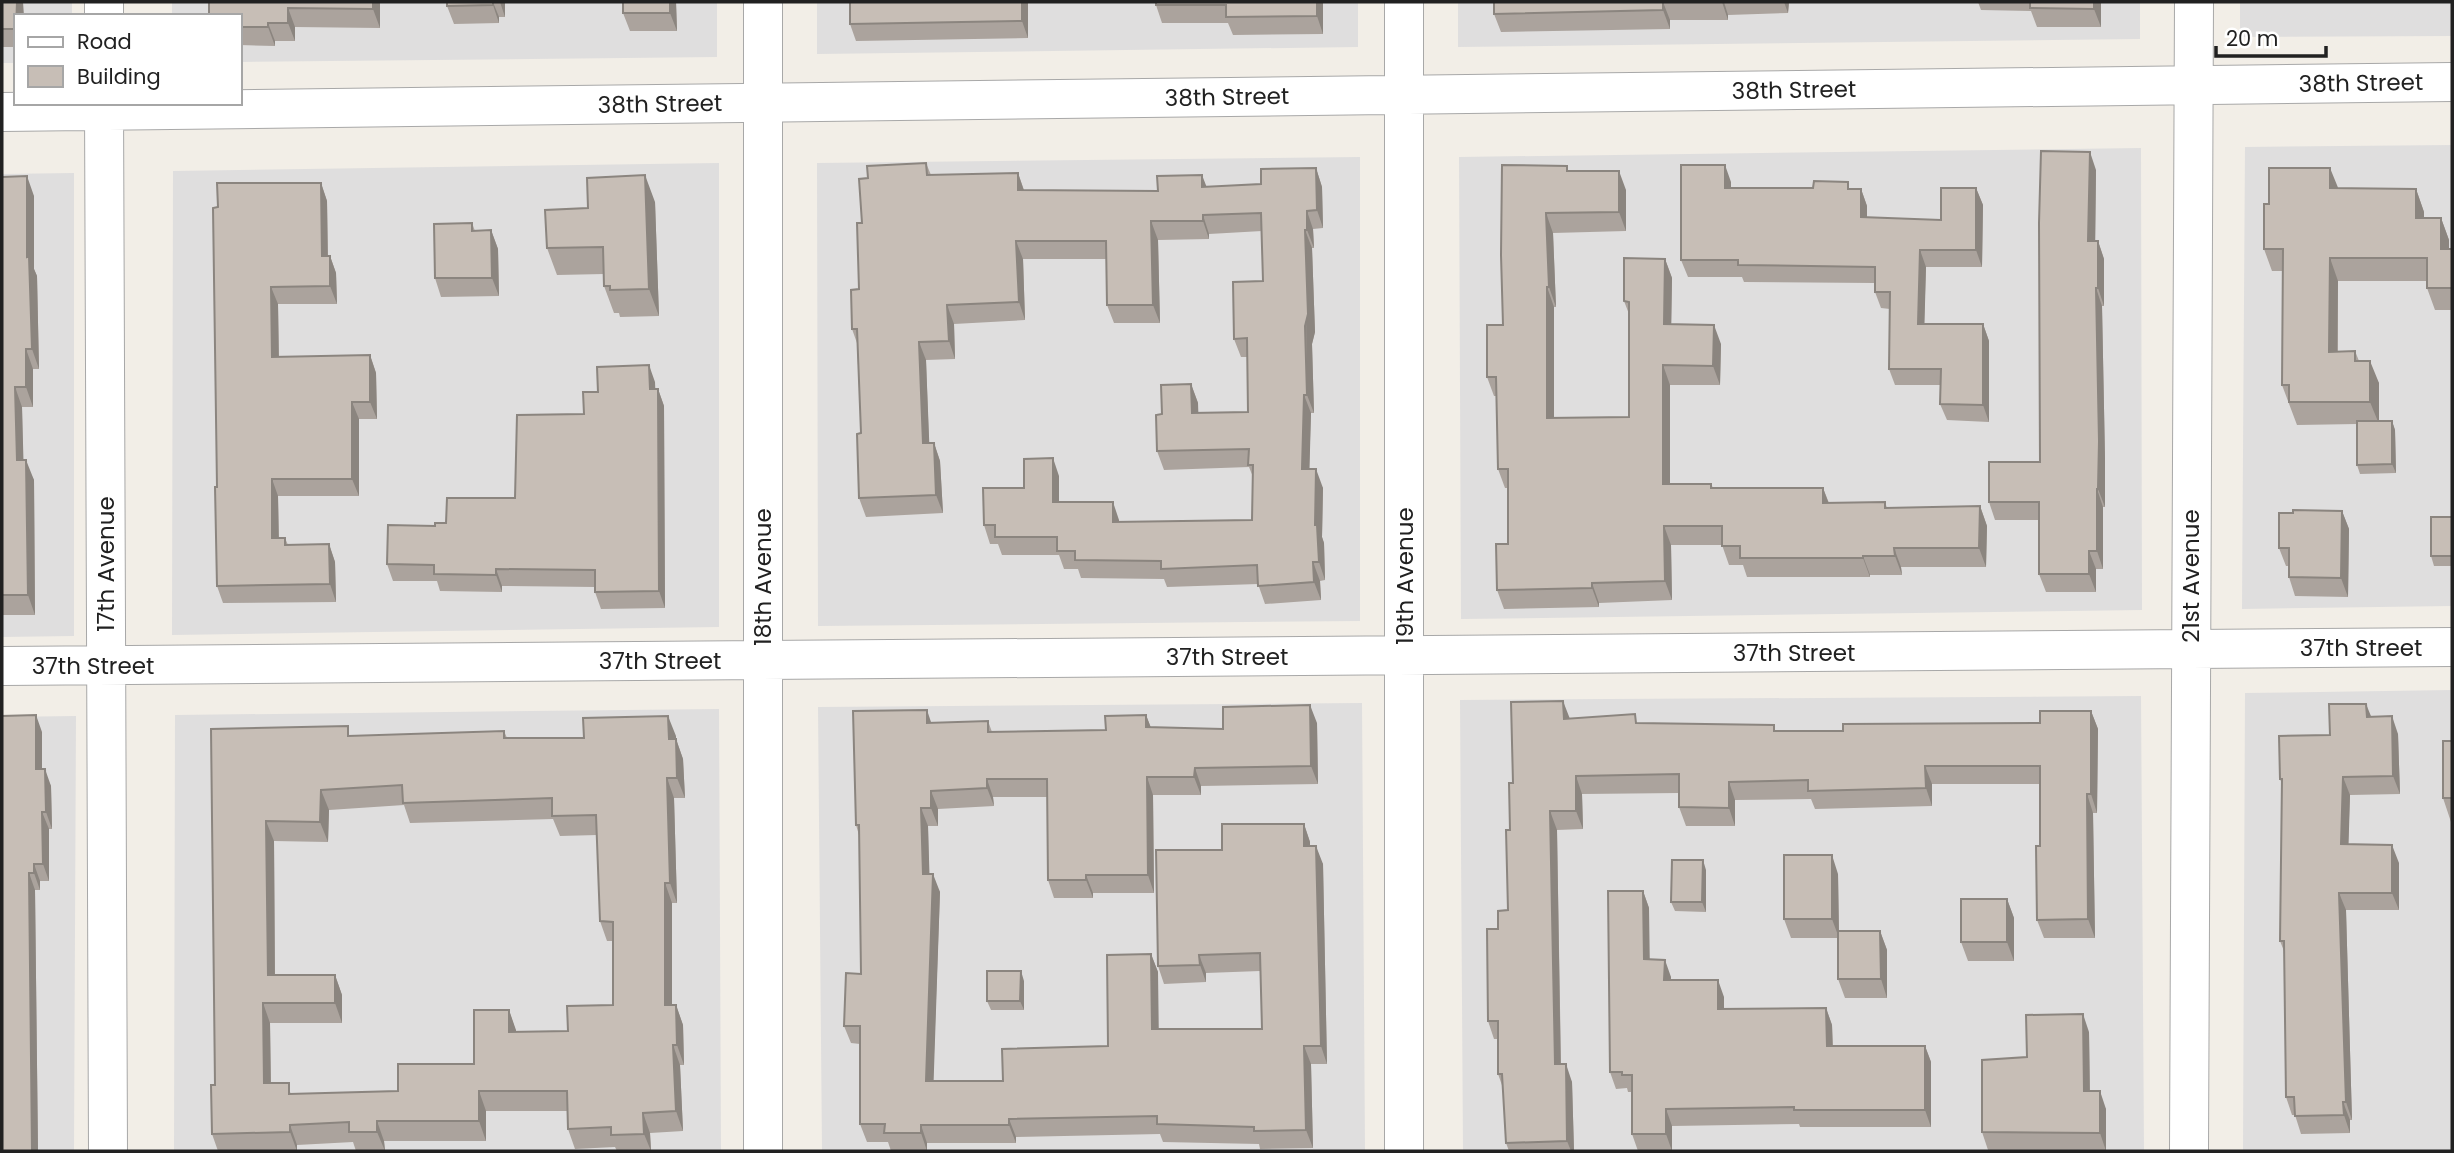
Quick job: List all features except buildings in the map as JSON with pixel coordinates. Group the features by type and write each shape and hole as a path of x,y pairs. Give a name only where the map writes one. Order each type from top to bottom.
{"street":[{"name":"18th Avenue","path":"762,1151 763,2"},
{"name":"19th Avenue","path":"1404,2 1404,1151"},
{"name":"21st Avenue","path":"2189,1151 2193,2"},
{"name":"38th Street","path":"2,112 104,107 763,103 2452,82"},
{"name":"17th Avenue","path":"104,107 108,1151"},
{"name":"37th Street","path":"2,666 2452,647"}],"shaded area":[{"path":"2,2 72,2 72,14 14,14 14,63 2,63"},
{"path":"172,2 717,2 717,57 242,62 242,14 172,14"},
{"path":"817,2 1358,2 1358,47 817,54"},
{"path":"1458,2 2140,2 2140,39 1458,47"},
{"path":"2240,2 2452,2 2452,36 2240,37"},
{"path":"2452,145 2452,606 2242,609 2245,147"},
{"path":"2141,148 2142,610 1461,619 1459,157"},
{"path":"1360,157 1360,621 818,626 817,163"},
{"path":"719,163 719,627 172,635 173,171"},
{"path":"74,173 74,636 2,637 2,174"},
{"path":"2452,690 2452,1151 2243,1151 2245,693"},
{"path":"2141,696 2144,1151 1463,1151 1460,700"},
{"path":"1362,703 1365,1151 822,1151 818,707"},
{"path":"719,709 721,1151 174,1151 175,715"},
{"path":"76,716 74,1151 2,1151 2,717"}]}
